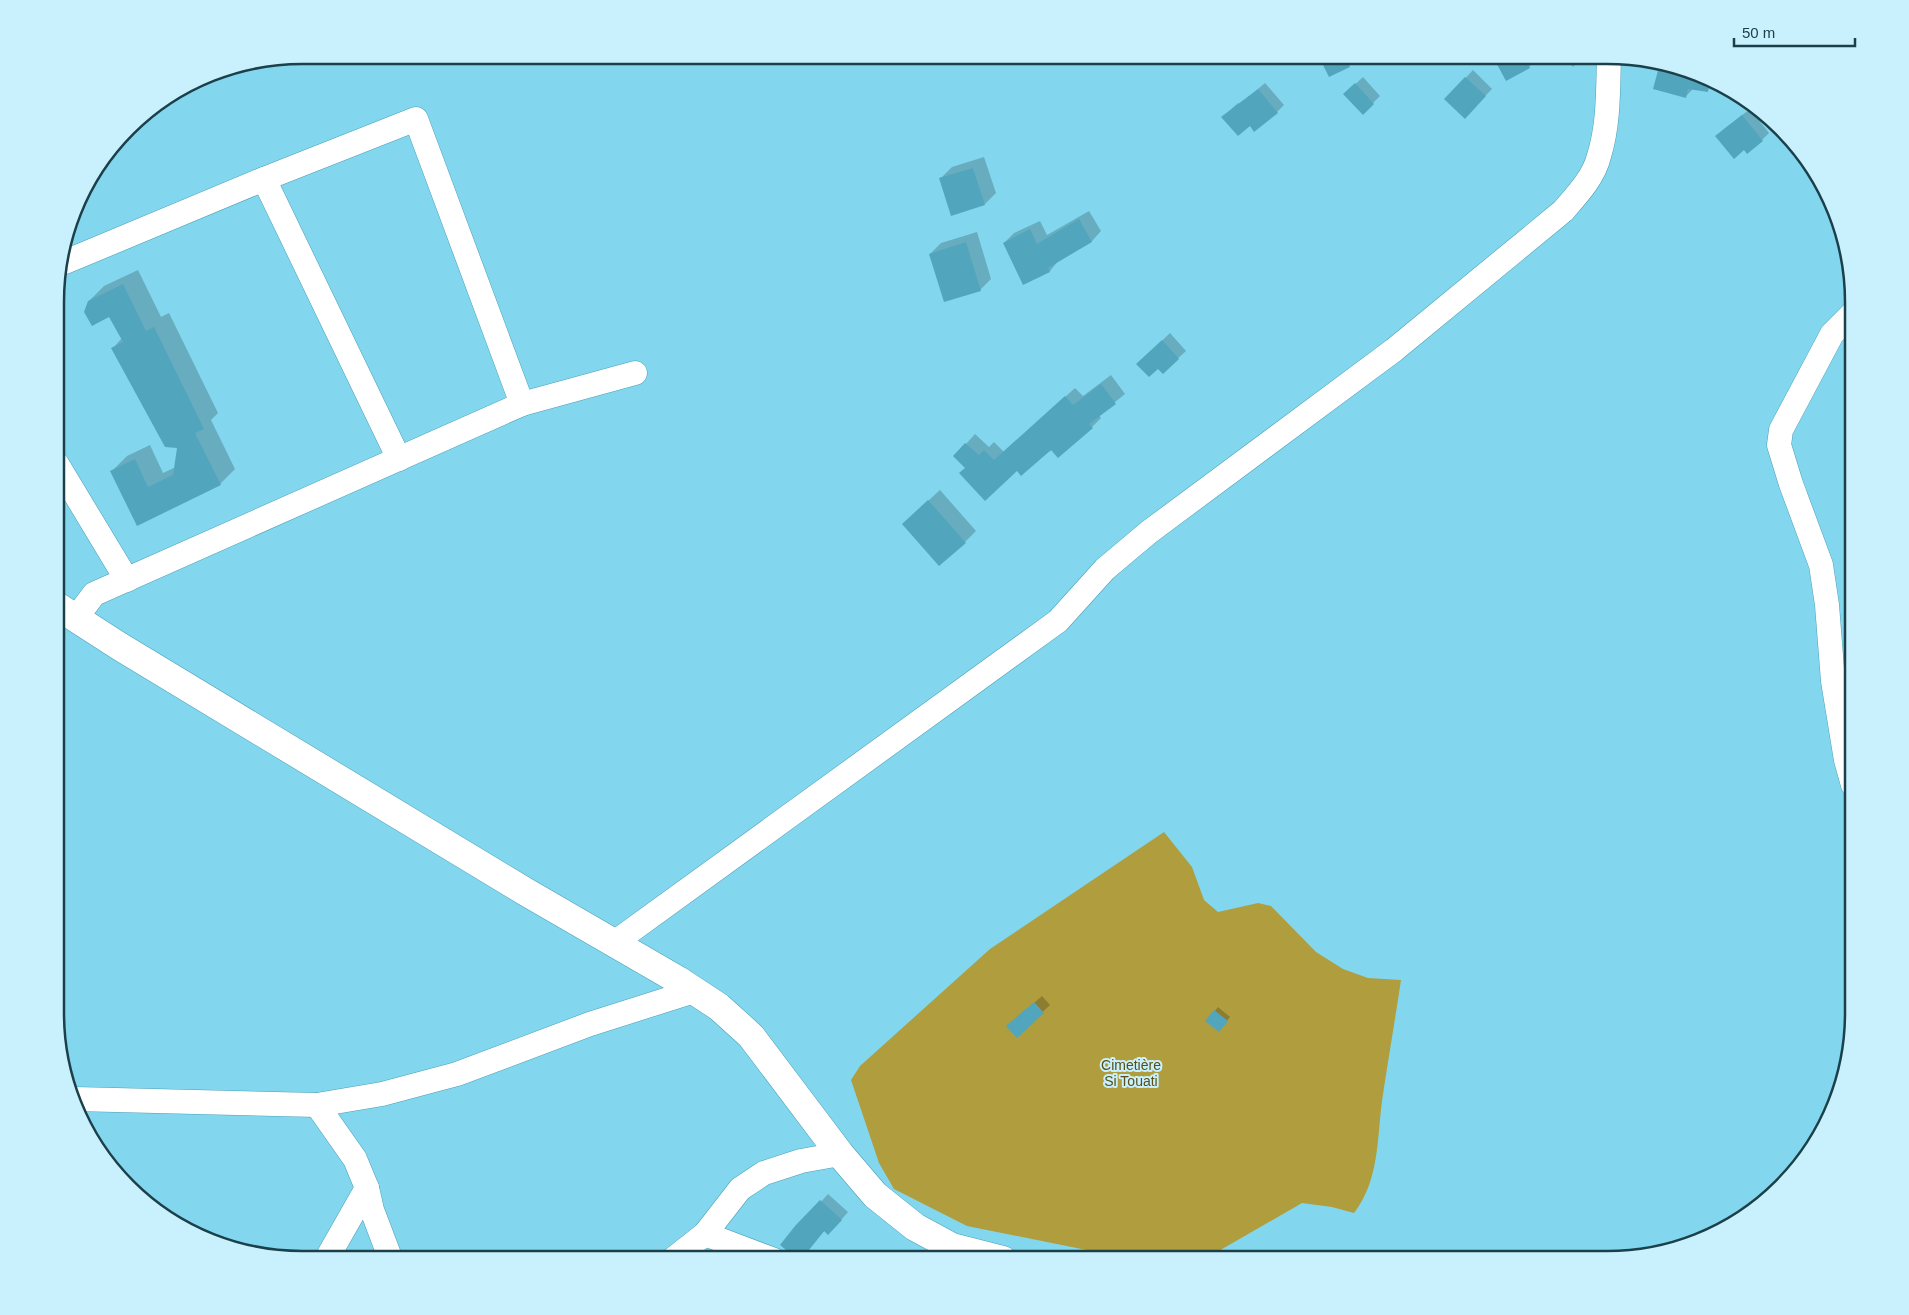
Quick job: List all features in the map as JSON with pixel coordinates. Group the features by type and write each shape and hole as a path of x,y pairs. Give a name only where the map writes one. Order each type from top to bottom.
{"main road":[{"path":"66,612 719,1007 751,1036 840,1154 875,1195 915,1227 952,1247 968,1251"}],"street":[{"path":"614,943 1058,621 1105,569 1148,532 1394,350 1563,211 1584,186 1599,158 1607,114 1609,64"},
{"path":"67,262 264,179 416,119 522,404"},
{"path":"264,179 399,459"},
{"path":"1845,322 1832,334 1781,430 1779,445 1791,484 1821,565 1827,605 1833,681 1845,754"},
{"path":"66,612 94,594 522,404 635,373"},
{"path":"64,475 128,580"},
{"path":"80,1099 317,1105 382,1094 457,1074 590,1024 694,991"},
{"path":"317,1105 355,1159 367,1188 372,1210 388,1251"},
{"path":"683,1251 705,1234 740,1189 764,1173 801,1161 840,1154"},
{"path":"331,1251 367,1188"},
{"path":"705,1234 750,1251"}],"green space":[{"name":"Cimetière Si Touati","path":"1164,832 1192,867 1204,900 1218,912 1258,903 1271,906 1316,952 1343,969 1368,978 1401,980 1382,1101 1376,1160 1368,1187 1354,1213 1332,1207 1302,1203 1219,1251 1091,1251 967,1226 894,1189 879,1163 851,1080 860,1066 990,949"}],"building":[{"path":"1322,64 1348,64 1350,67 1329,77"},
{"path":"1497,64 1528,64 1530,68 1506,81"},
{"path":"1658,69 1684,76 1708,86 1708,92 1688,89 1686,98 1653,89"},
{"path":"1465,77 1486,96 1465,119 1444,99"},
{"path":"1355,83 1374,104 1363,115 1343,94"},
{"path":"1258,89 1278,113 1254,132 1250,126 1238,136 1221,117"},
{"path":"1742,115 1763,141 1747,154 1744,150 1734,159 1715,136"},
{"path":"973,168 985,205 951,216 939,178"},
{"path":"1079,219 1092,242 1048,268 1050,272 1023,285 1003,243 1030,229 1037,244"},
{"path":"966,242 981,291 944,302 929,254"},
{"path":"123,284 146,331 154,327 204,429 195,433 221,485 137,526 110,471 135,459 148,487 173,475 177,448 165,447 111,348 123,342 109,317 92,326 84,312 88,301"},
{"path":"1162,340 1179,359 1163,374 1158,369 1149,377 1136,364"},
{"path":"1101,384 1116,404 1089,424 1093,428 1058,458 1051,450 1021,476 1017,471 985,501 959,473 965,468 953,456 965,443 979,455 984,450 994,460 1065,396 1073,405"},
{"path":"928,500 966,543 939,566 902,524"},
{"path":"1034,1002 1044,1013 1017,1038 1006,1026"},
{"path":"1214,1010 1228,1021 1219,1032 1205,1021"},
{"path":"820,1200 842,1220 828,1235 824,1231 808,1251 787,1251 780,1245"}]}
